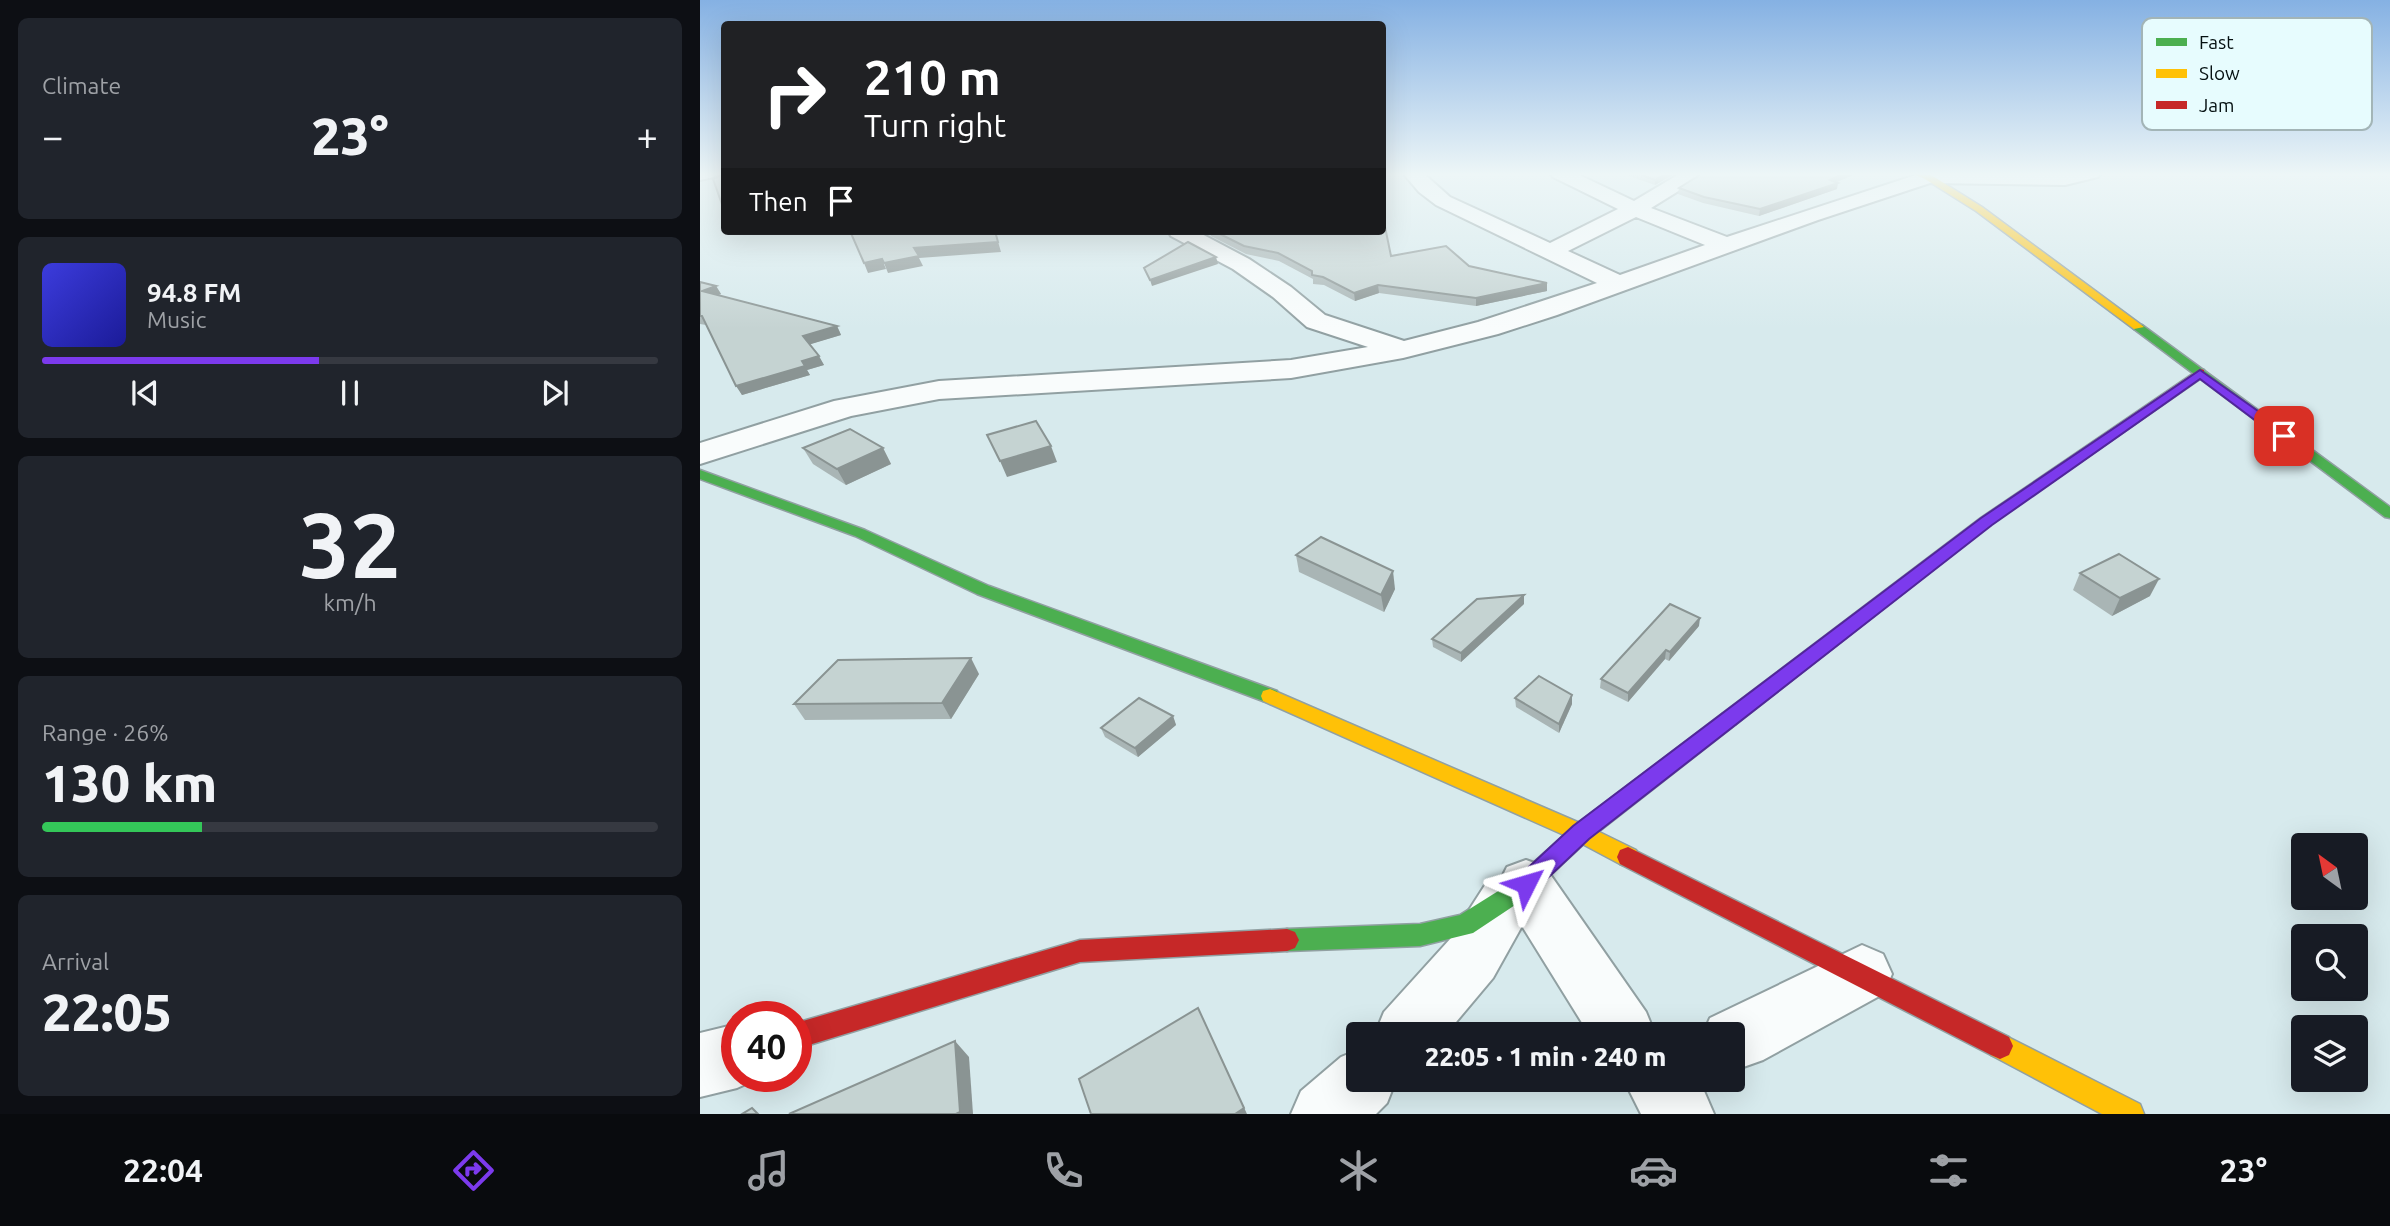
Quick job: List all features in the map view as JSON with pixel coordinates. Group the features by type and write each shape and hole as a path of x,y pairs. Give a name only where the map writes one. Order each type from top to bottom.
{"street":[{"path":"1495,225 1622,285"},
{"path":"1551,251 1603,225"},
{"path":"1675,225 1726,245"},
{"path":"700,454 845,408 939,390 1291,369 1403,350 1488,328 1622,285 1782,225"},
{"path":"2001,225 2390,514"},
{"path":"1187,235 1241,264 1282,292 1316,321 1403,350"},
{"path":"1291,369 1316,321"},
{"path":"812,1031 1080,951 1120,947 1420,935 1449,931 1516,892 1581,832 1986,521 2200,373"},
{"path":"700,474 860,533 983,590 1252,688 1581,832 2130,1114"},
{"path":"1416,1022 1472,958 1516,892"},
{"path":"1516,892 1615,1022"},
{"path":"1745,1036 1862,974"},
{"path":"700,1065 721,1060"},
{"path":"1665,1092 1681,1114"}],"building":[{"path":"1386,232 1391,256 1446,246 1469,266 1547,283 1476,298 1378,285 1354,293 1323,277 1312,275 1312,271 1278,253 1244,246 1222,235 1386,235"},
{"path":"852,235 996,235 998,242 914,248 919,256 884,263 882,259 864,263"},
{"path":"1188,242 1216,257 1150,280 1144,268"},
{"path":"700,282 716,286 702,291 837,326 803,336 819,356 802,361 805,366 736,386 700,316"},
{"path":"1036,421 1051,446 1000,461 987,435"},
{"path":"850,429 883,448 837,469 803,448"},
{"path":"1321,537 1393,571 1381,595 1296,555"},
{"path":"2119,554 2159,579 2120,598 2080,573"},
{"path":"1524,595 1461,653 1432,639 1477,599"},
{"path":"1670,604 1700,618 1670,652 1666,650 1628,693 1601,679"},
{"path":"971,658 942,703 794,704 838,660"},
{"path":"1539,676 1572,695 1559,724 1515,698"},
{"path":"1139,698 1173,716 1135,748 1101,728"},
{"path":"1198,1008 1244,1108 1235,1114 1091,1114 1079,1079"},
{"path":"955,1041 960,1112 956,1114 789,1114"},
{"path":"752,1108 758,1114 742,1114"}],"traffic: fast":[{"path":"2138,327 2390,514"},
{"path":"700,474 860,533 983,590 1270,696"},
{"path":"1287,940 1420,935 1465,925 1519,890 1581,833 1729,719"}],"traffic: slow":[{"path":"2001,225 2138,327"},
{"path":"1270,696 1581,833 1628,857"},
{"path":"2000,1046 2130,1114"}],"traffic: jam":[{"path":"1729,719 1986,521 2200,373"},
{"path":"1628,857 2000,1046"},
{"path":"812,1031 1080,951 1287,940"}],"route":[{"path":"1526,884 1581,832 1986,521 2200,373 2284,436"}]}
